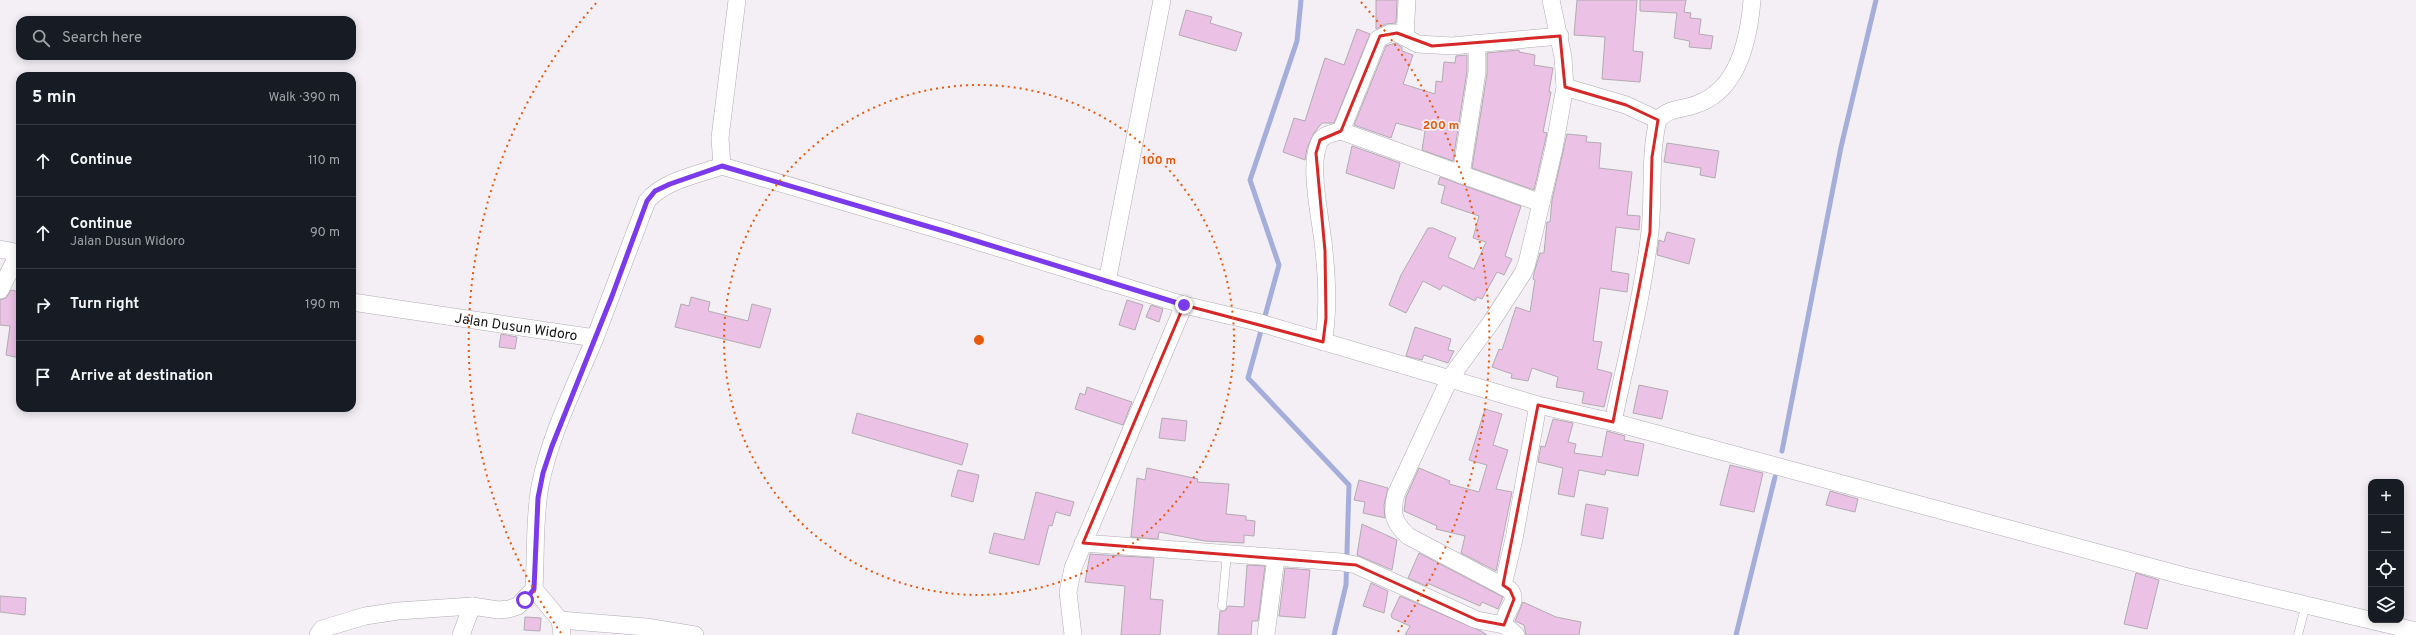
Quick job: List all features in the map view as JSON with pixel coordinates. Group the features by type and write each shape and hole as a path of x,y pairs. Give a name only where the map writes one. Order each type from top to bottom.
{"street":[{"path":"737,0 720,138 722,166 947,232 1184,305 1257,322 1538,405 1613,422 2184,576 2416,631"},
{"path":"1107,282 1162,0"},
{"path":"1405,37 1407,0"},
{"path":"1083,543 1276,557 1349,564 1477,620 1510,630 1514,599 1510,590 1408,536 1395,523 1393,514 1396,494 1450,378 1523,273 1541,203 1565,87 1560,36 1550,0"},
{"path":"1613,422 1642,283 1650,232 1652,157 1658,120 1671,110 1698,104 1714,95 1730,76 1744,46 1752,0"},
{"path":"1341,131 1378,39 1390,33 1405,37 1418,44 1432,46 1560,36"},
{"path":"1461,175 1477,72 1478,42"},
{"path":"1565,87 1626,105 1658,120"},
{"path":"1323,342 1326,318 1324,251 1317,190 1316,153 1320,140 1326,135 1341,131 1541,203"},
{"name":"Jalan Dusun Widoro","path":"356,303 595,338 647,201 655,191 670,184 722,166"},
{"path":"0,249 16,252"},
{"path":"0,290 16,260"},
{"path":"1073,635 1068,592 1073,568 1184,305"},
{"path":"595,338 554,439 543,473 538,498 534,589 561,627 646,627 696,635"},
{"path":"1503,586 1514,539 1538,405"},
{"path":"1266,635 1276,557"},
{"path":"318,635 322,629 365,616 398,611 472,606 498,610 509,609 518,606 534,589"},
{"path":"461,635 472,606"}],"lane":[{"path":"1222,606 1227,554"},
{"path":"2298,635 2306,604"}],"highlighted area":[{"path":"1397,33 1432,46 1560,36 1565,87 1626,105 1658,120 1652,157 1650,232 1613,422 1538,405 1503,585 1510,590 1514,599 1504,625 1477,620 1356,565 1083,543 1184,305 1323,342 1326,318 1325,251 1316,153 1320,140 1341,131 1380,36"}],"building":[{"path":"1376,0 1397,0 1396,23 1386,24 1376,29"},
{"path":"1577,0 1637,0 1633,51 1643,52 1640,82 1602,79 1605,37 1574,35"},
{"path":"1640,0 1686,0 1684,12 1691,13 1690,18 1701,19 1699,34 1713,36 1711,49 1689,47 1690,41 1674,38 1677,13 1640,11"},
{"path":"1186,10 1212,17 1210,23 1242,33 1236,51 1179,35"},
{"path":"1357,29 1370,34 1334,123 1322,123 1314,133 1307,148 1305,160 1283,152 1294,118 1305,121 1325,58 1344,65"},
{"path":"1395,43 1402,47 1402,51 1413,55 1403,84 1435,94 1436,81 1442,82 1444,62 1455,63 1456,56 1467,55 1467,71 1453,161 1422,150 1425,131 1396,123 1391,138 1354,125 1386,46"},
{"path":"1519,50 1519,52 1535,55 1534,65 1553,68 1549,92 1551,92 1543,132 1547,133 1534,190 1472,168 1487,74 1487,53"},
{"path":"1567,134 1587,136 1586,142 1601,143 1599,168 1632,172 1627,215 1640,216 1639,230 1616,227 1611,271 1629,274 1627,292 1600,288 1593,341 1602,342 1597,369 1612,373 1604,407 1582,403 1584,392 1556,387 1558,377 1532,368 1528,381 1511,378 1512,374 1492,367 1499,349 1502,350 1516,307 1530,312 1535,280 1533,279 1534,273 1540,253 1544,253 1547,222 1550,222 1552,200"},
{"path":"1667,143 1719,151 1715,178 1700,175 1701,168 1664,162"},
{"path":"1352,146 1400,163 1394,189 1346,173"},
{"path":"1440,177 1521,206 1505,256 1512,259 1504,275 1497,272 1482,299 1477,297 1475,301 1443,285 1440,290 1423,281 1406,313 1389,305 1401,275 1428,228 1433,228 1456,238 1448,257 1474,269 1486,242 1473,238 1479,216 1441,203 1445,186 1438,184"},
{"path":"1667,232 1695,239 1689,264 1657,255 1659,240 1664,242"},
{"path":"11,290 16,291 16,357 6,355 10,326 0,325 0,300 6,298"},
{"path":"691,297 710,302 708,311 748,321 752,304 771,309 760,348 675,327 681,304 689,306"},
{"path":"1127,300 1143,305 1135,330 1119,325"},
{"path":"1151,305 1163,309 1159,322 1146,317"},
{"path":"1415,327 1451,339 1448,350 1454,351 1448,363 1424,355 1422,360 1406,356"},
{"path":"501,334 517,337 515,349 499,347"},
{"path":"1639,385 1668,391 1662,419 1633,413"},
{"path":"1087,387 1132,402 1123,425 1075,409 1080,393 1085,395"},
{"path":"1485,409 1502,414 1493,445 1508,450 1496,489 1512,492 1496,571 1461,553 1465,536 1436,529 1437,526 1404,511 1406,497 1419,468 1450,481 1449,484 1479,492 1487,465 1469,460"},
{"path":"857,413 968,444 962,465 852,433"},
{"path":"1162,418 1187,421 1185,441 1159,438"},
{"path":"1553,419 1573,423 1568,442 1576,444 1574,453 1602,457 1607,431 1625,436 1624,440 1644,444 1638,476 1606,470 1605,475 1579,470 1574,497 1558,494 1563,468 1538,462 1541,446 1545,447"},
{"path":"1730,465 1763,473 1754,512 1720,505"},
{"path":"1147,468 1198,479 1197,482 1229,484 1226,514 1246,516 1246,520 1255,521 1254,536 1244,535 1244,543 1205,541 1159,532 1158,539 1131,537 1137,478 1145,480"},
{"path":"958,470 979,475 973,502 951,496"},
{"path":"1359,480 1388,488 1384,505 1385,518 1363,513 1365,502 1354,500"},
{"path":"1830,491 1858,499 1855,512 1826,505"},
{"path":"1036,492 1074,502 1070,516 1056,512 1052,526 1049,525 1039,565 989,553 994,533 1024,540"},
{"path":"1586,504 1608,508 1603,539 1581,535"},
{"path":"1362,524 1397,540 1392,570 1357,555"},
{"path":"1419,553 1503,597 1498,609 1482,602 1480,606 1427,583 1426,586 1408,578"},
{"path":"1090,554 1154,558 1150,599 1163,600 1160,635 1121,635 1125,586 1085,582"},
{"path":"1247,565 1265,566 1258,621 1252,621 1251,635 1218,635 1220,611 1225,611 1228,606 1244,607"},
{"path":"1285,568 1310,570 1305,618 1279,616"},
{"path":"2136,573 2159,580 2147,629 2124,624"},
{"path":"1371,583 1388,591 1384,613 1363,606"},
{"path":"0,596 26,598 25,615 0,612"},
{"path":"1400,596 1487,635 1405,635 1410,626 1392,618 1391,615"},
{"path":"1523,602 1556,617 1581,622 1579,635 1526,635 1524,625 1515,621"},
{"path":"525,617 541,618 540,631 524,630"}],"waterway":[{"path":"1301,0 1297,41 1250,180 1279,265 1248,378 1349,485 1346,585 1334,635"},
{"path":"1782,451 1841,147 1876,0"},
{"path":"1736,635 1775,477"}],"route":[{"path":"525,600 534,589 538,498 543,473 552,446 612,296 647,201 655,191 670,184 722,166 947,232 1184,305"}]}
